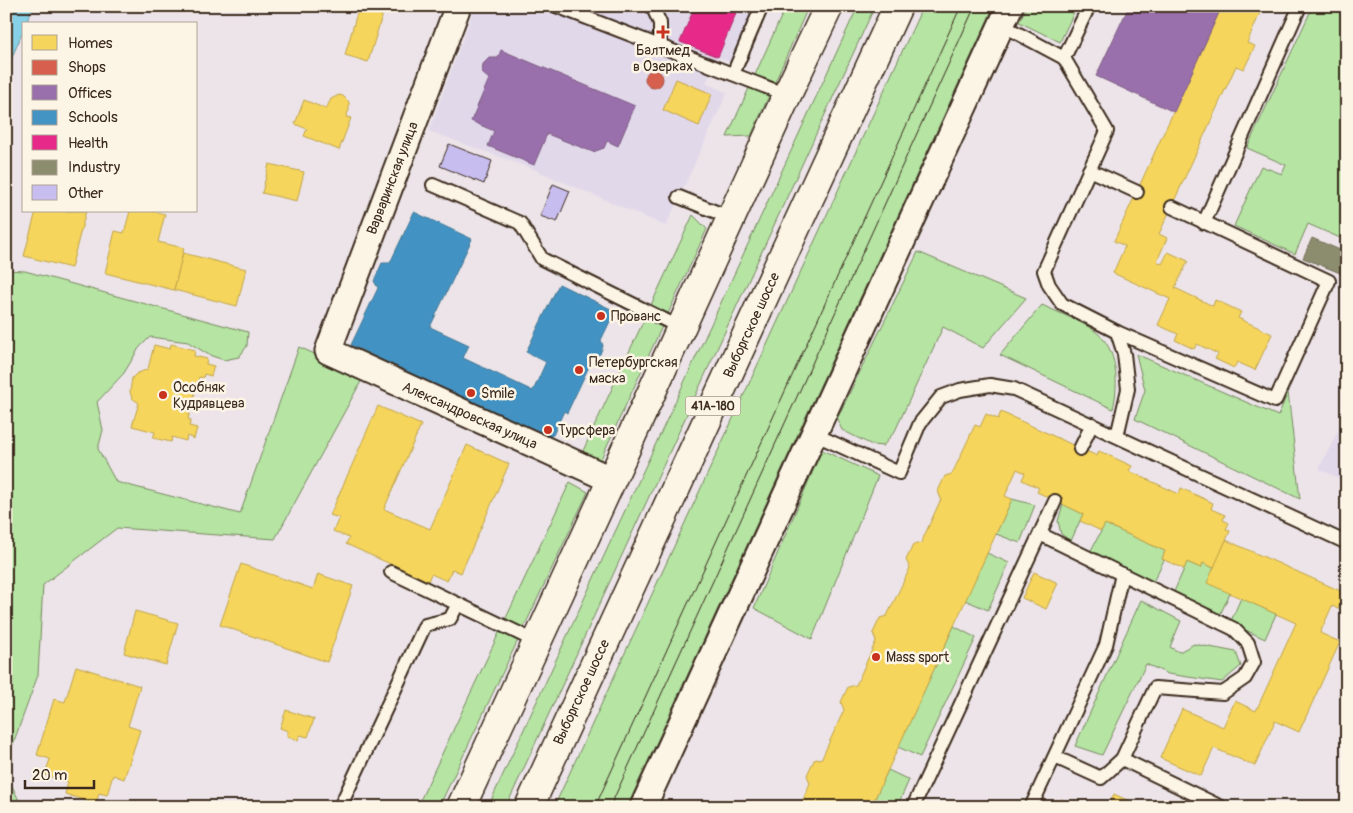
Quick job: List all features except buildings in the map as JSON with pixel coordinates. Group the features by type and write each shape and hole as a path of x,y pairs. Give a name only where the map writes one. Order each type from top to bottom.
{"main road":[{"path":"461,807 829,6"},
{"name":"Выборгское шоссе","path":"529,807 898,6"}],"street":[{"name":"Варваринская улица","path":"328,351 458,6"},
{"path":"643,807 1006,16"},
{"name":"Александровская улица","path":"328,351 612,480"}],"lane":[{"path":"652,6 660,23 660,47"},
{"path":"733,74 762,6"},
{"path":"1064,58 1089,6"},
{"path":"1204,223 1300,6"},
{"path":"560,7 787,95"},
{"path":"1006,16 1064,58 1107,131 1044,271 1049,285 1062,304 1117,332 1275,401 1329,281 1172,207"},
{"path":"1089,170 1137,192"},
{"path":"433,185 520,223 542,259 681,328"},
{"path":"679,197 731,218"},
{"path":"1117,332 1124,354 1128,389 1117,436"},
{"path":"814,434 899,473 920,423 941,397 960,390 990,385 1014,389 1347,544"},
{"path":"1080,449 1092,424"},
{"path":"913,807 1055,501"},
{"path":"1040,534 1234,629 1248,643 1254,662 1245,678 1223,693 1155,688 1122,759 1101,778 1055,757"},
{"path":"391,572 537,642"},
{"path":"1031,807 1106,645 1122,574"},
{"path":"340,807 425,625 450,619 458,604"},
{"path":"1122,759 1221,807"}],"shaded area":[{"path":"475,6 758,6 734,64 718,57 706,83 727,93 666,226 533,169 429,131"},
{"path":"1347,413 1347,482 1319,469"}],"green space":[{"path":"786,6 802,6 806,12 751,136 727,137"},
{"path":"858,6 875,6 506,807 488,807"},
{"path":"923,6 994,6 627,807 554,807"},
{"path":"1027,6 1077,6 1060,42 1019,22"},
{"path":"1313,6 1347,6 1347,241 1308,224 1295,254 1234,226 1261,166 1282,174 1286,165 1247,148"},
{"path":"693,215 707,229 599,463 581,455"},
{"path":"918,252 1026,298 983,348 943,327 895,431 883,446 872,445 842,430 837,419"},
{"path":"6,270 25,271 248,332 247,346 239,357 224,360 209,355 188,342 150,337 139,348 124,373 97,402 103,430 98,449 116,482 240,514 299,347 364,376 275,539 117,528 43,585 38,675 6,763"},
{"path":"1042,305 1084,324 1103,338 1115,367 1116,389 1113,409 1000,355"},
{"path":"1136,354 1278,416 1288,392 1300,499 1135,419 1145,390"},
{"path":"822,450 878,476 812,639 754,608"},
{"path":"570,482 588,492 439,807 417,807"},
{"path":"1012,499 1035,505 1020,543 996,534"},
{"path":"1063,504 1083,514 1071,541 1061,534 1058,521"},
{"path":"1105,524 1165,551 1162,559 1164,560 1153,582 1090,552"},
{"path":"987,553 1009,563 988,610 965,600"},
{"path":"1187,562 1201,568 1203,563 1214,568 1230,593 1219,617 1173,594"},
{"path":"1241,598 1276,614 1265,639 1230,623"},
{"path":"1141,600 1181,621 1170,647 1179,652 1194,644 1236,652 1241,666 1222,682 1168,674 1146,664 1102,755 1075,746"},
{"path":"954,626 976,638 920,757 898,747"},
{"path":"888,770 909,780 897,807 871,807"},
{"path":"6,773 22,807 6,807"}],"water":[{"path":"6,6 33,6 27,22 22,22 22,34 6,71"}],"tram line":[{"path":"595,807 961,6"},
{"path":"610,807 975,6"}],"place":[{"name":"Балтмед в Озерках","path":"663,32"},
{"name":"Прованс","path":"601,316"},
{"name":"Петербургская маска","path":"579,370"},
{"name":"Smile","path":"471,393"},
{"name":"Особняк Кудрявцева","path":"163,395"},
{"name":"Турсфера","path":"548,430"},
{"name":"Mass sport","path":"876,657"}]}
